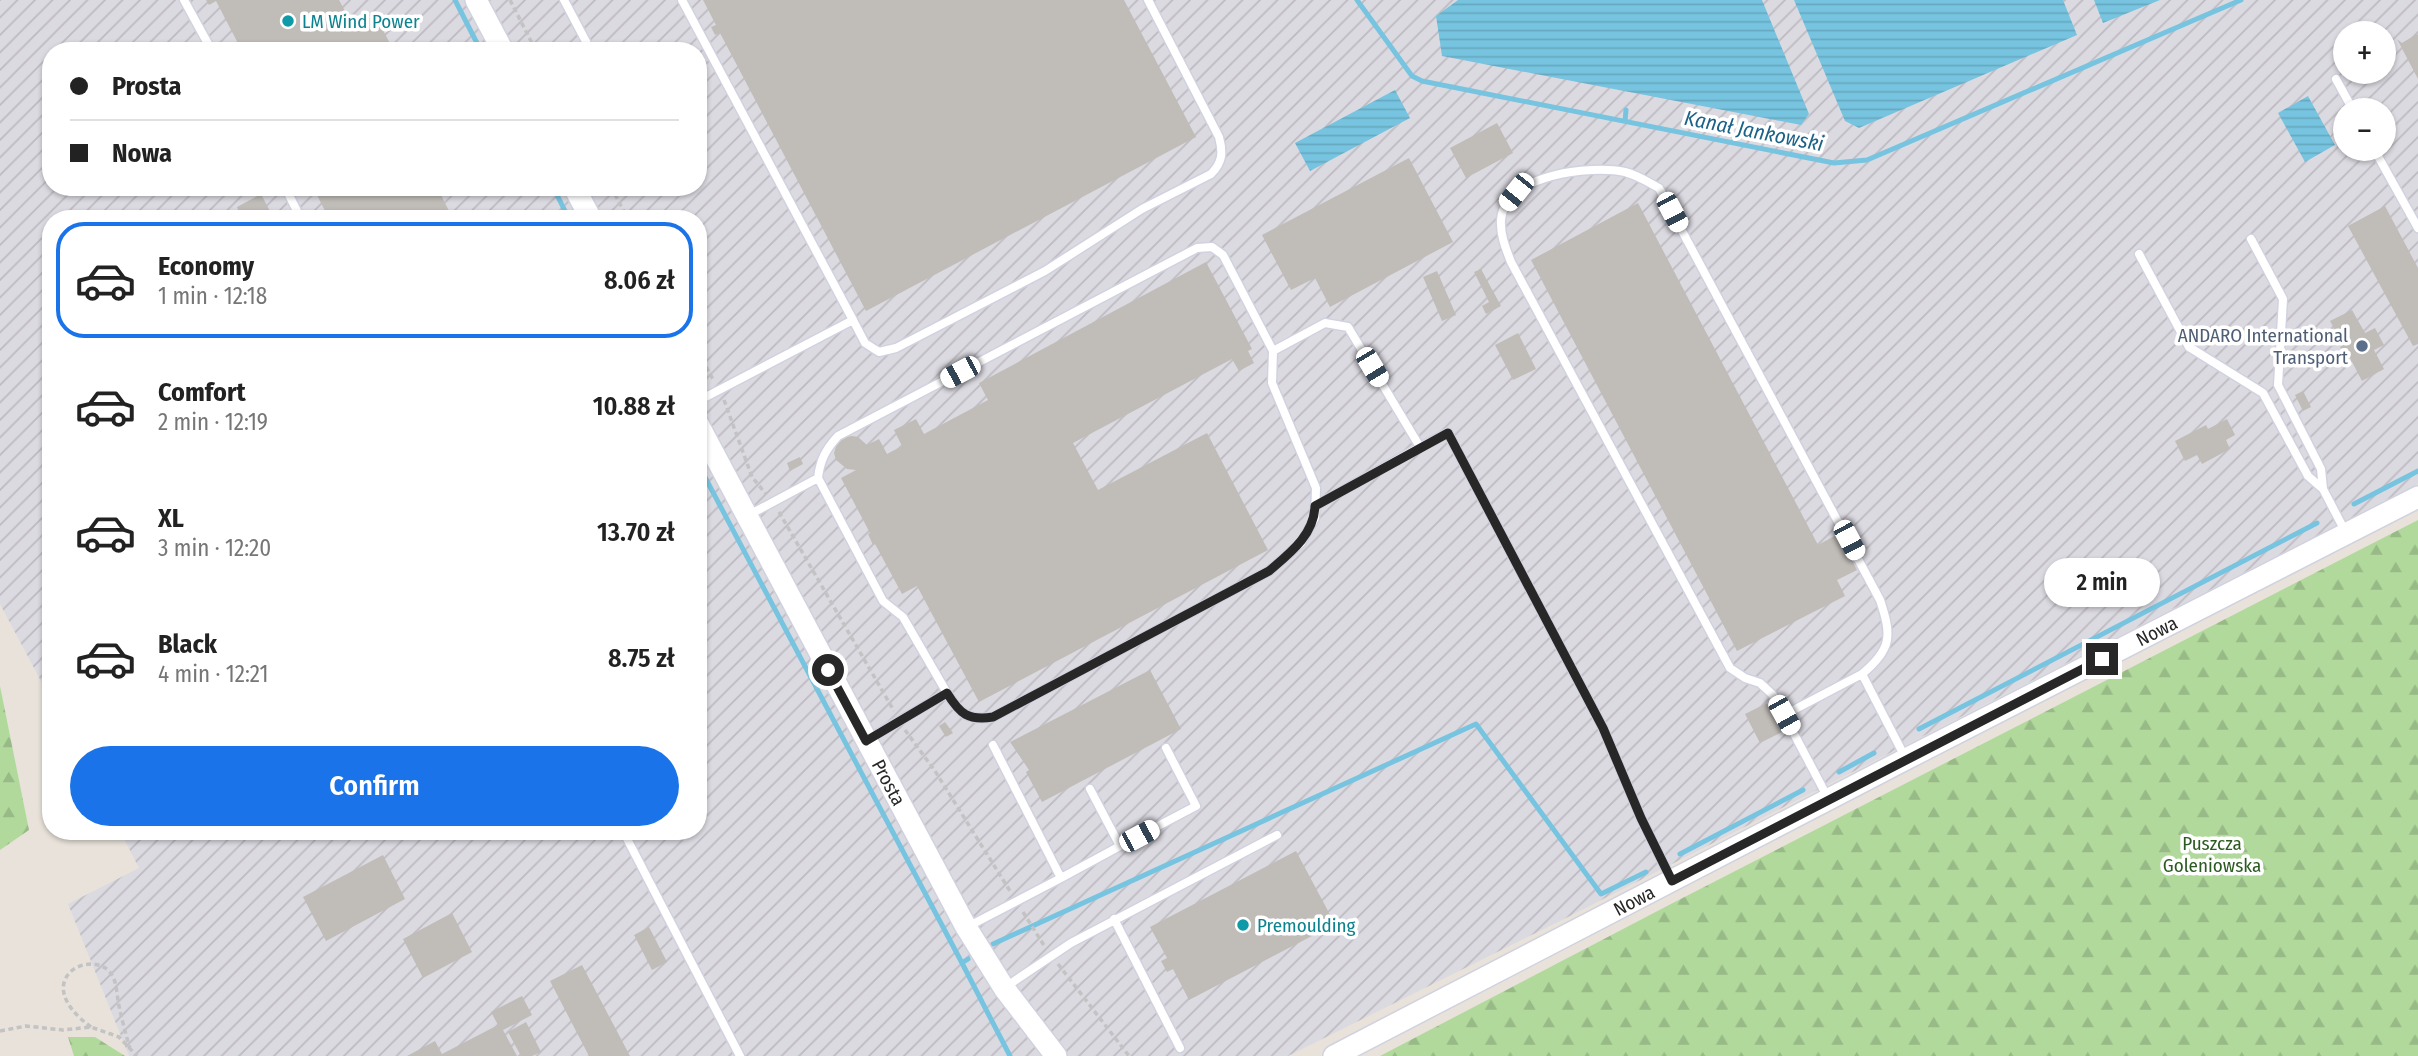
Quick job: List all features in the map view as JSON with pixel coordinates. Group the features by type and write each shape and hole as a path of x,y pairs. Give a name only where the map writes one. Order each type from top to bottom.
{"street":[{"path":"476,0 498,42"},
{"name":"Prosta","path":"707,441 966,927 1004,988 1056,1056"},
{"name":"Nowa","path":"1334,1056 2418,497"}],"lane":[{"path":"184,0 207,42"},
{"path":"564,0 586,42"},
{"path":"682,0 704,42"},
{"path":"707,47 865,343 879,352 896,348 1045,271 1142,209 1211,174 1217,168 1222,149 1219,137 1147,0"},
{"path":"2381,161 2418,229"},
{"path":"1784,715 1862,674 1881,659 1888,639 1884,612 1874,586 1659,188 1625,172 1585,170 1541,180 1516,192 1504,207 1501,220 1503,239 1511,262 1730,668 1760,684 1773,695 1828,799"},
{"path":"2251,239 2283,299 2278,385 2321,469 2323,489 2346,534"},
{"path":"1212,247 1223,255 1273,351 1272,383 1316,488 1315,518 1301,543 1269,571 993,717 981,719 965,716 955,706 903,617 883,601 818,478 826,449 838,436 1197,248 1212,247"},
{"path":"2139,254 2189,347 2263,393 2308,477 2323,489"},
{"path":"707,396 853,320"},
{"path":"1273,351 1325,323 1348,327 1420,447"},
{"path":"1315,506 1448,433 1603,728 1641,818 1672,881"},
{"path":"747,516 818,478"},
{"path":"1862,674 1906,759"},
{"path":"866,741 947,693"},
{"path":"993,745 1062,878"},
{"path":"966,927 1196,806 1166,748"},
{"path":"1090,789 1120,846"},
{"path":"1004,988 1071,943 1277,835"},
{"path":"628,840 740,1056"},
{"path":"1114,919 1180,1048"}],"path":[{"path":"510,0 531,42"},
{"path":"130,1049 113,976 99,964 86,963 69,971 62,985 65,1001 77,1017 91,1027 119,1037 130,1049 137,1056"},
{"path":"0,1031 26,1026 62,1030 91,1027"}],"shaded area":[{"path":"0,0 2418,0 2418,484 1568,917 1288,1056 129,1056 68,904 139,868 125,840 707,840 707,210 42,210 42,683 0,604"}],"green space":[{"name":"Puszcza Goleniowska","path":"2418,520 2418,1056 1380,1056 1669,905"},
{"path":"0,686 29,830 0,850"},
{"path":"68,1037 95,1037 125,1056 74,1056"}],"water":[{"path":"1458,0 1762,0 1809,114 1801,125 1442,56 1436,16"},
{"path":"1794,0 2063,0 2077,35 1859,128 1845,121"},
{"path":"2094,0 2160,0 2103,23"},
{"path":"1395,90 1410,118 1310,171 1295,143"},
{"path":"2308,96 2333,141 2333,146 2305,162 2278,113"}],"building":[{"name":"LM Wind Power","path":"206,0 339,0 353,26 375,15 389,42 237,42 216,1 209,5"},
{"path":"703,0 1124,0 1196,137 866,311 720,33 715,35 711,27 716,25"},
{"path":"2417,34 2418,79 2397,39 2402,43"},
{"path":"1497,123 1513,153 1466,178 1450,148"},
{"path":"1409,158 1453,242 1330,307 1315,278 1291,290 1262,235"},
{"path":"262,196 269,210 238,210 237,207"},
{"path":"318,196 442,196 448,210 324,210"},
{"path":"1638,203 1818,545 1838,534 1857,570 1837,580 1845,596 1737,651 1531,260"},
{"path":"2385,206 2418,268 2418,344 2413,346 2348,226"},
{"path":"1206,262 1252,349 1248,351 1254,363 1239,371 1232,359 1073,443 1098,490 1207,433 1268,550 979,702 917,586 902,594 875,544 873,545 868,534 870,533 841,478 856,470 847,469 836,460 834,453 837,443 852,436 858,437 867,445 879,439 887,454 902,446 894,430 916,419 924,434 988,400 979,383"},
{"path":"1481,269 1501,306 1486,314 1482,306 1489,302 1474,272"},
{"path":"1437,271 1456,315 1442,321 1423,277"},
{"name":"ANDARO International Transport","path":"2352,310 2365,333 2375,328 2384,345 2374,350 2384,369 2362,381 2350,358 2347,359 2340,347 2343,345 2330,321"},
{"path":"1518,333 1536,369 1513,380 1495,345"},
{"path":"2303,391 2311,407 2303,411 2295,395"},
{"path":"2227,419 2235,435 2226,440 2230,449 2202,464 2197,455 2185,461 2175,441 2206,425 2208,429"},
{"path":"800,457 803,464 790,471 787,463"},
{"path":"1150,670 1181,729 1042,802 1026,772 1029,770 1010,742"},
{"path":"1767,703 1782,732 1760,743 1745,714"},
{"path":"945,722 953,733 946,737 939,726"},
{"name":"Premoulding","path":"1296,851 1335,924 1189,1000 1173,969 1167,972 1161,961 1167,958 1150,927"},
{"path":"383,855 405,899 326,941 303,897"},
{"path":"452,913 472,952 423,978 403,939"},
{"path":"649,927 667,962 652,970 634,935"},
{"path":"582,965 630,1056 589,1056 550,981"},
{"path":"522,996 532,1015 503,1030 517,1056 407,1056 435,1041 442,1054 498,1025 491,1012"},
{"path":"526,1022 541,1052 532,1056 521,1056 508,1032"}],"waterway":[{"path":"455,0 476,42"},
{"name":"Kanał Jankowski","path":"1357,0 1412,76 1422,81 1834,163 1867,160 2241,0"},
{"path":"1625,121 1626,110"},
{"path":"558,196 564,210"},
{"path":"2354,504 2418,471"},
{"path":"707,481 962,963"},
{"path":"1919,729 2317,523"},
{"path":"993,944 1476,724 1601,894 1646,872"},
{"path":"1839,772 1874,753"},
{"path":"1680,854 1803,790"},
{"path":"968,959 962,963 1010,1056"}],"place":[{"name":"LM Wind Power","path":"288,21"},
{"name":"ANDARO International Transport","path":"2362,346"},
{"name":"Premoulding","path":"1243,925"}],"route":[{"path":"828,670 866,741 947,693 965,716 981,719 993,717 1269,571 1301,543 1315,518 1315,506 1448,433 1603,728 1641,818 1672,881 2102,659"}]}
